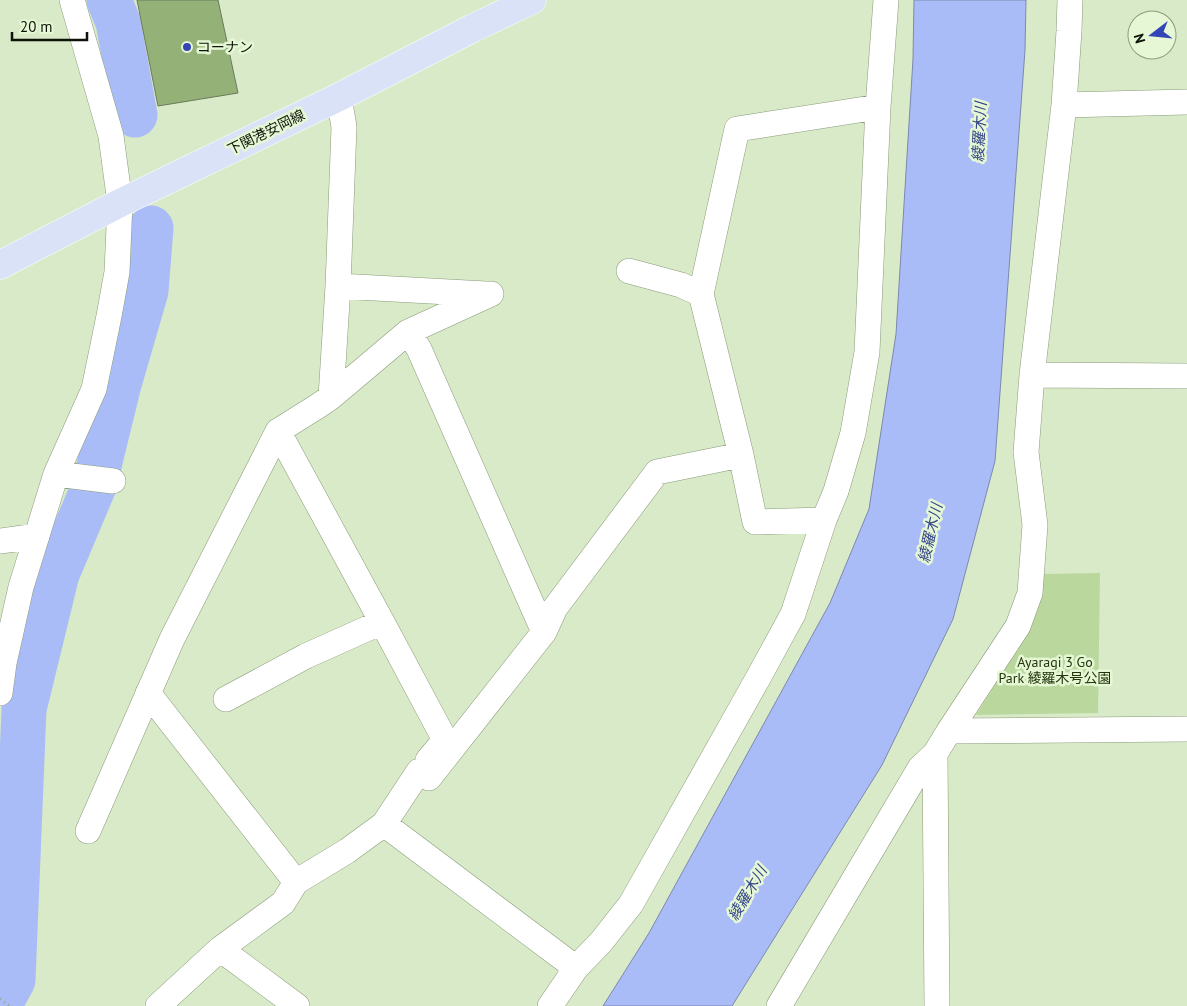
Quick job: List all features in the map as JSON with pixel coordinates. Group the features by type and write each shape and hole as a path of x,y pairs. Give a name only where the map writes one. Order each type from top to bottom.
{"main road":[{"name":"下関港安岡線","path":"0,265 120,203 532,0"}],"street":[{"path":"0,693 4,663 22,587 56,474 94,389 117,272 120,203 110,136 72,0"},
{"path":"550,1006 576,968 601,942 631,904 757,680 793,614 824,520 836,491 853,433 866,352 878,107 886,0"},
{"path":"778,1006 920,768 935,754 1018,626 1030,593 1034,525 1026,452 1032,375 1064,105 1070,0"},
{"path":"331,397 338,286 344,127 338,97"},
{"path":"1064,105 1187,102"},
{"path":"824,520 755,522 741,455 701,294 737,128 878,107"},
{"path":"629,271 681,285 701,294"},
{"path":"88,832 172,639 278,431 331,397 408,332 491,294 338,286"},
{"path":"408,332 419,349 544,632"},
{"path":"1032,375 1187,376"},
{"path":"158,1006 220,949 283,903 296,882 384,824 419,771 445,740 278,431"},
{"path":"419,771 429,778 544,632 555,608 657,472 741,455"},
{"path":"56,474 113,481"},
{"path":"0,541 37,536"},
{"path":"226,698 306,656 382,622"},
{"path":"148,693 296,882"},
{"path":"949,731 1187,729"},
{"path":"935,754 937,1006"},
{"path":"384,824 576,968"},
{"path":"220,949 297,1006"}],"path":[{"path":"0,1000 10,1006"}],"green space":[{"name":"Ayaragi 3 Go Park 綾羅木号公園","path":"1100,573 1098,713 976,715 1030,629 1043,574"}],"water":[{"name":"綾羅木川","path":"914,0 1026,0 1025,50 995,461 953,619 882,765 732,1006 603,1006 649,933 830,603 869,509 896,334 913,59"}],"building":[{"name":"コーナン","path":"137,0 218,0 238,93 158,106"}],"waterway":[{"path":"109,0 118,22 135,115"},
{"path":"0,1004 13,980 24,709 57,574 94,486 119,384 146,291 151,228"}],"place":[{"name":"コーナン","path":"187,47"}]}
